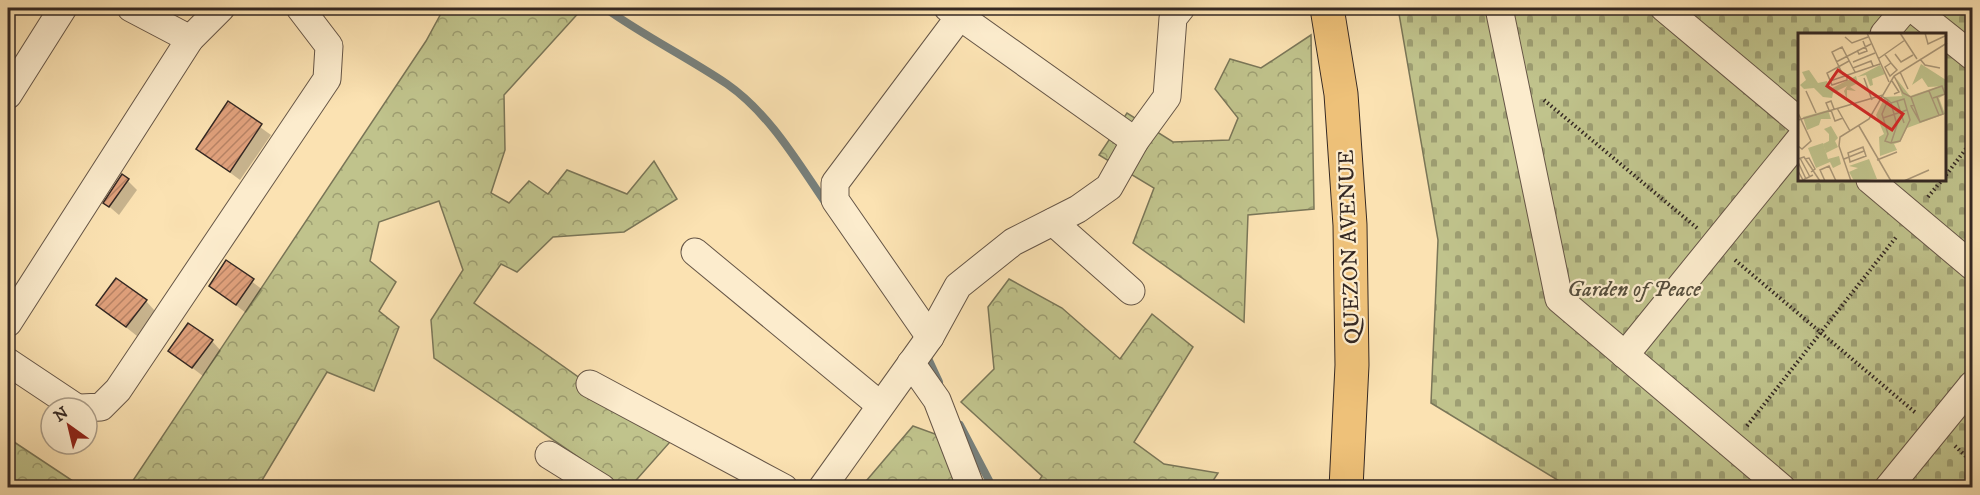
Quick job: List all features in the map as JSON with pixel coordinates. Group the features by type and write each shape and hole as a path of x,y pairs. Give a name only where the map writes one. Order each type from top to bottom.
{"main road":[{"name":"QUEZON AVENUE","path":"1327,8 1341,94 1350,225 1352,365 1346,488"}],"street":[{"path":"8,95 63,8"},
{"path":"131,8 190,39"},
{"path":"8,323 190,39 221,8"},
{"path":"99,406 118,390 327,78 329,46 300,8"},
{"path":"1499,8 1559,299 1782,488"},
{"path":"1664,8 1798,120"},
{"path":"1885,33 1906,8"},
{"path":"1912,8 1943,33"},
{"path":"822,488 930,337 958,286 1012,242 1078,209 1109,187 1135,141 1167,97 1172,11"},
{"path":"930,337 835,200 835,183 954,12 1135,141"},
{"path":"1947,36 1972,56"},
{"path":"1625,355 1798,141"},
{"path":"1872,182 1972,266"},
{"path":"1053,222 1131,291"},
{"path":"694,252 880,405"},
{"path":"8,362 60,396"},
{"path":"911,363 937,400 961,455 971,488"},
{"path":"590,384 784,488"},
{"path":"1888,488 1972,386"},
{"path":"549,455 602,488"}],"path":[{"path":"1512,73 1972,462"},
{"path":"1947,174 1972,141"},
{"path":"1732,445 1939,182"}],"green space":[{"path":"444,8 583,8 504,95 505,150 491,193 509,203 529,181 548,194 567,170 627,194 654,161 677,199 624,232 553,237 517,272 501,264 474,303 670,442 630,487 622,487 434,358 431,320 463,270 439,201 379,222 370,261 396,282 379,311 399,327 374,391 327,372 258,487 128,488 426,41"},
{"name":"Garden of Peace","path":"1398,8 1972,8 1972,487 1569,487 1431,403 1438,240"},
{"path":"1311,35 1314,209 1248,215 1244,322 1133,243 1154,188 1099,155 1127,113 1173,142 1229,140 1238,118 1215,89 1230,59 1261,68"},
{"path":"1009,279 1062,308 1120,359 1152,314 1193,347 1134,442 1164,464 1218,473 1209,487 1035,487 1042,476 961,402 994,369 988,307"},
{"path":"913,426 949,439 977,487 861,487"},
{"path":"8,438 82,487 8,487"}],"building":[{"path":"228,101 262,124 230,172 196,149"},
{"path":"122,174 129,179 109,207 103,203"},
{"path":"226,260 254,279 236,305 209,286"},
{"path":"116,278 147,300 126,327 96,305"},
{"path":"188,323 213,340 192,368 168,351"}],"waterway":[{"path":"605,8 712,74 742,96 770,124 827,205"},
{"path":"925,352 939,382"},
{"path":"960,425 993,488"}]}
